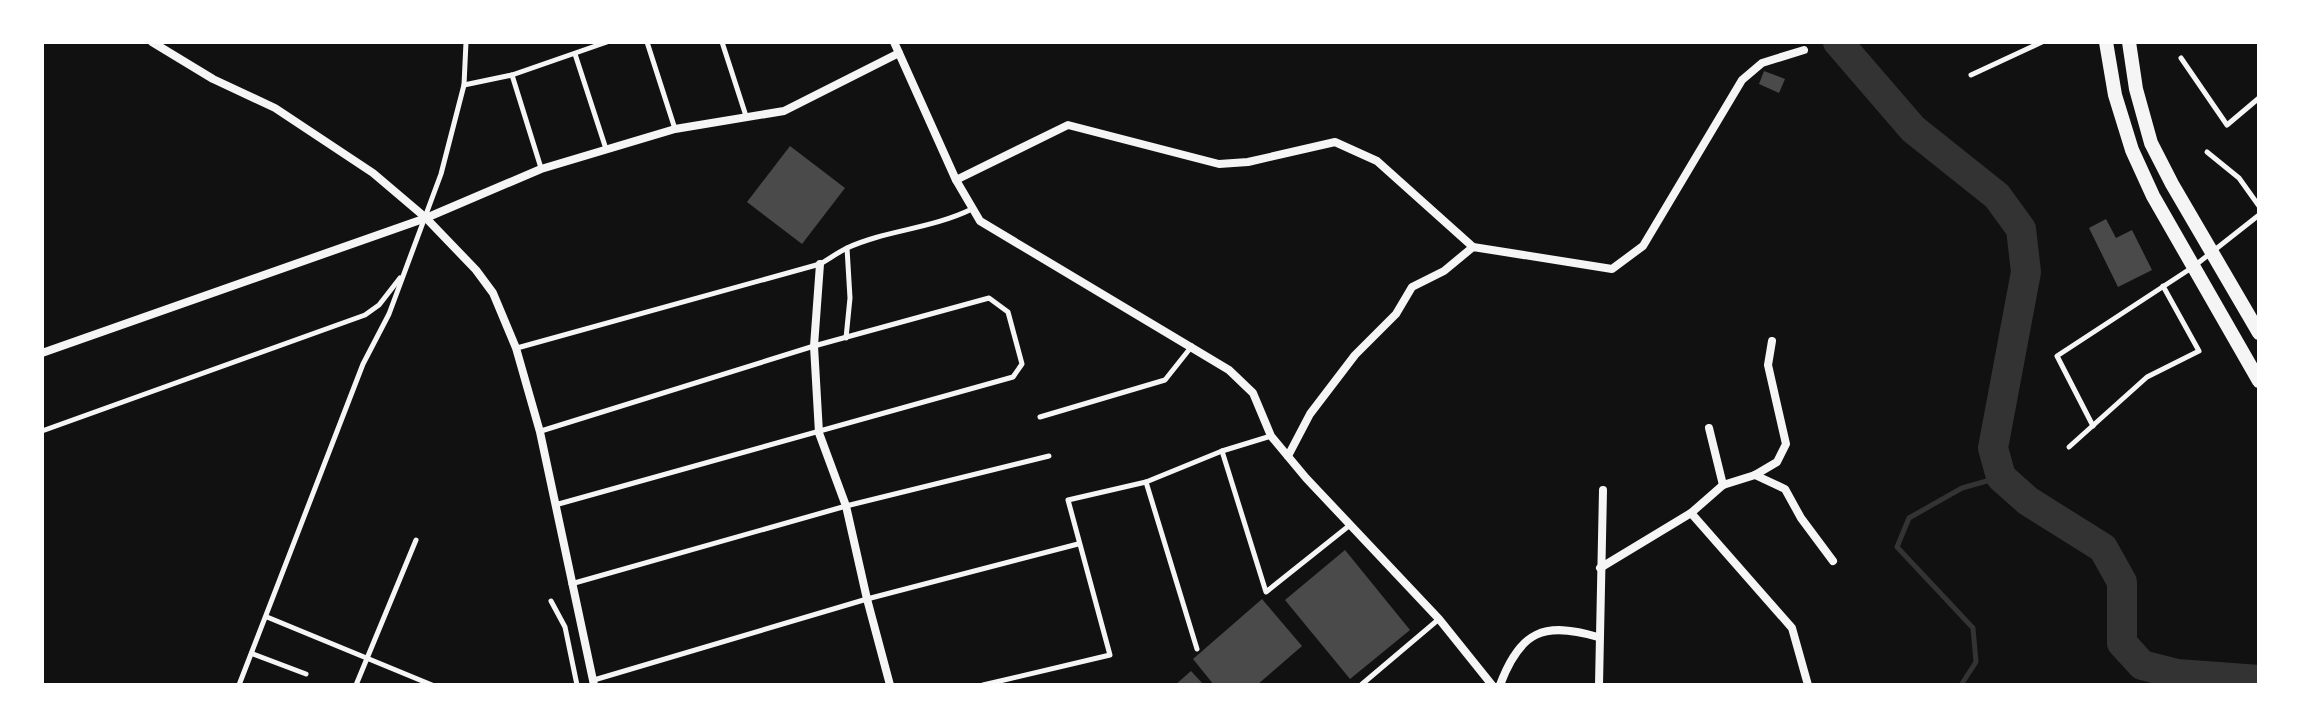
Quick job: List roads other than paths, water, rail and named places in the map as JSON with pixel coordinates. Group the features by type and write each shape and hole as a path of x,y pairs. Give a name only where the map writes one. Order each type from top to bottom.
{"main road":[{"path":"2106,42 2115,95 2132,150 2153,196 2259,381"},
{"path":"2129,42 2136,89 2151,143 2259,333"}],"street":[{"path":"152,42 213,79 275,108 373,173 426,218 476,270 493,293 516,348 540,432 594,683"},
{"path":"894,42 956,180 980,221 1229,370 1253,393 1271,436 1439,619 1492,685"},
{"path":"956,180 1068,125 1219,164 1248,162 1335,142 1377,161 1473,247 1612,269 1643,246 1742,80 1762,63 1804,50"},
{"path":"42,353 426,218 541,169 675,129 784,111 899,53"},
{"path":"1288,456 1310,414 1355,355 1396,314 1412,287 1444,271 1473,247"},
{"path":"820,264 814,346 819,433 846,506 890,685"},
{"path":"1600,568 1691,513 1723,485 1755,475 1777,462 1786,444 1768,365 1772,341"},
{"path":"1709,428 1723,485"},
{"path":"1755,475 1785,489 1801,518 1833,561"},
{"path":"1599,685 1603,490"},
{"path":"1691,513 1792,628 1808,685"},
{"path":"1500,685 1522,643 1546,630 1570,628 1598,637"}],"lane":[{"path":"239,685 363,364 389,314 426,218 464,85 466,42"},
{"path":"464,85 512,75 607,42"},
{"path":"647,42 675,129"},
{"path":"722,42 746,116"},
{"path":"1971,75 2042,42"},
{"path":"575,54 607,150"},
{"path":"2181,58 2227,125 2259,98"},
{"path":"512,75 541,169"},
{"path":"2207,152 2239,178 2259,206"},
{"path":"516,348 820,264 847,248 885,235 946,221 972,209"},
{"path":"2093,426 2057,356 2193,267 2259,215"},
{"path":"846,338 850,298 847,248"},
{"path":"42,431 365,315 379,305 404,272"},
{"path":"2069,447 2147,377 2199,351 2163,286"},
{"path":"540,432 814,346 989,298 1008,312 1017,339 1022,364 1013,377 555,505"},
{"path":"1040,417 1165,380 1192,346"},
{"path":"983,685 1110,655 1068,500 1146,482 1222,451 1271,436"},
{"path":"1222,451 1266,592 1350,525"},
{"path":"571,584 846,506 1049,456"},
{"path":"1146,482 1197,649"},
{"path":"356,685 416,540"},
{"path":"594,683 867,599 1078,544"},
{"path":"551,601 565,627 577,685"},
{"path":"267,617 432,685"},
{"path":"1361,685 1439,619"},
{"path":"253,654 306,674"}],"waterway":[{"path":"1838,42 1913,129 1997,196 2021,229 2026,272 1993,448 2001,477 2028,501 2103,548 2122,582 2122,643 2142,665 2177,674 2259,680"},
{"path":"1961,685 1976,662 1973,628 1897,547 1909,518 1962,488 2001,477"}]}
